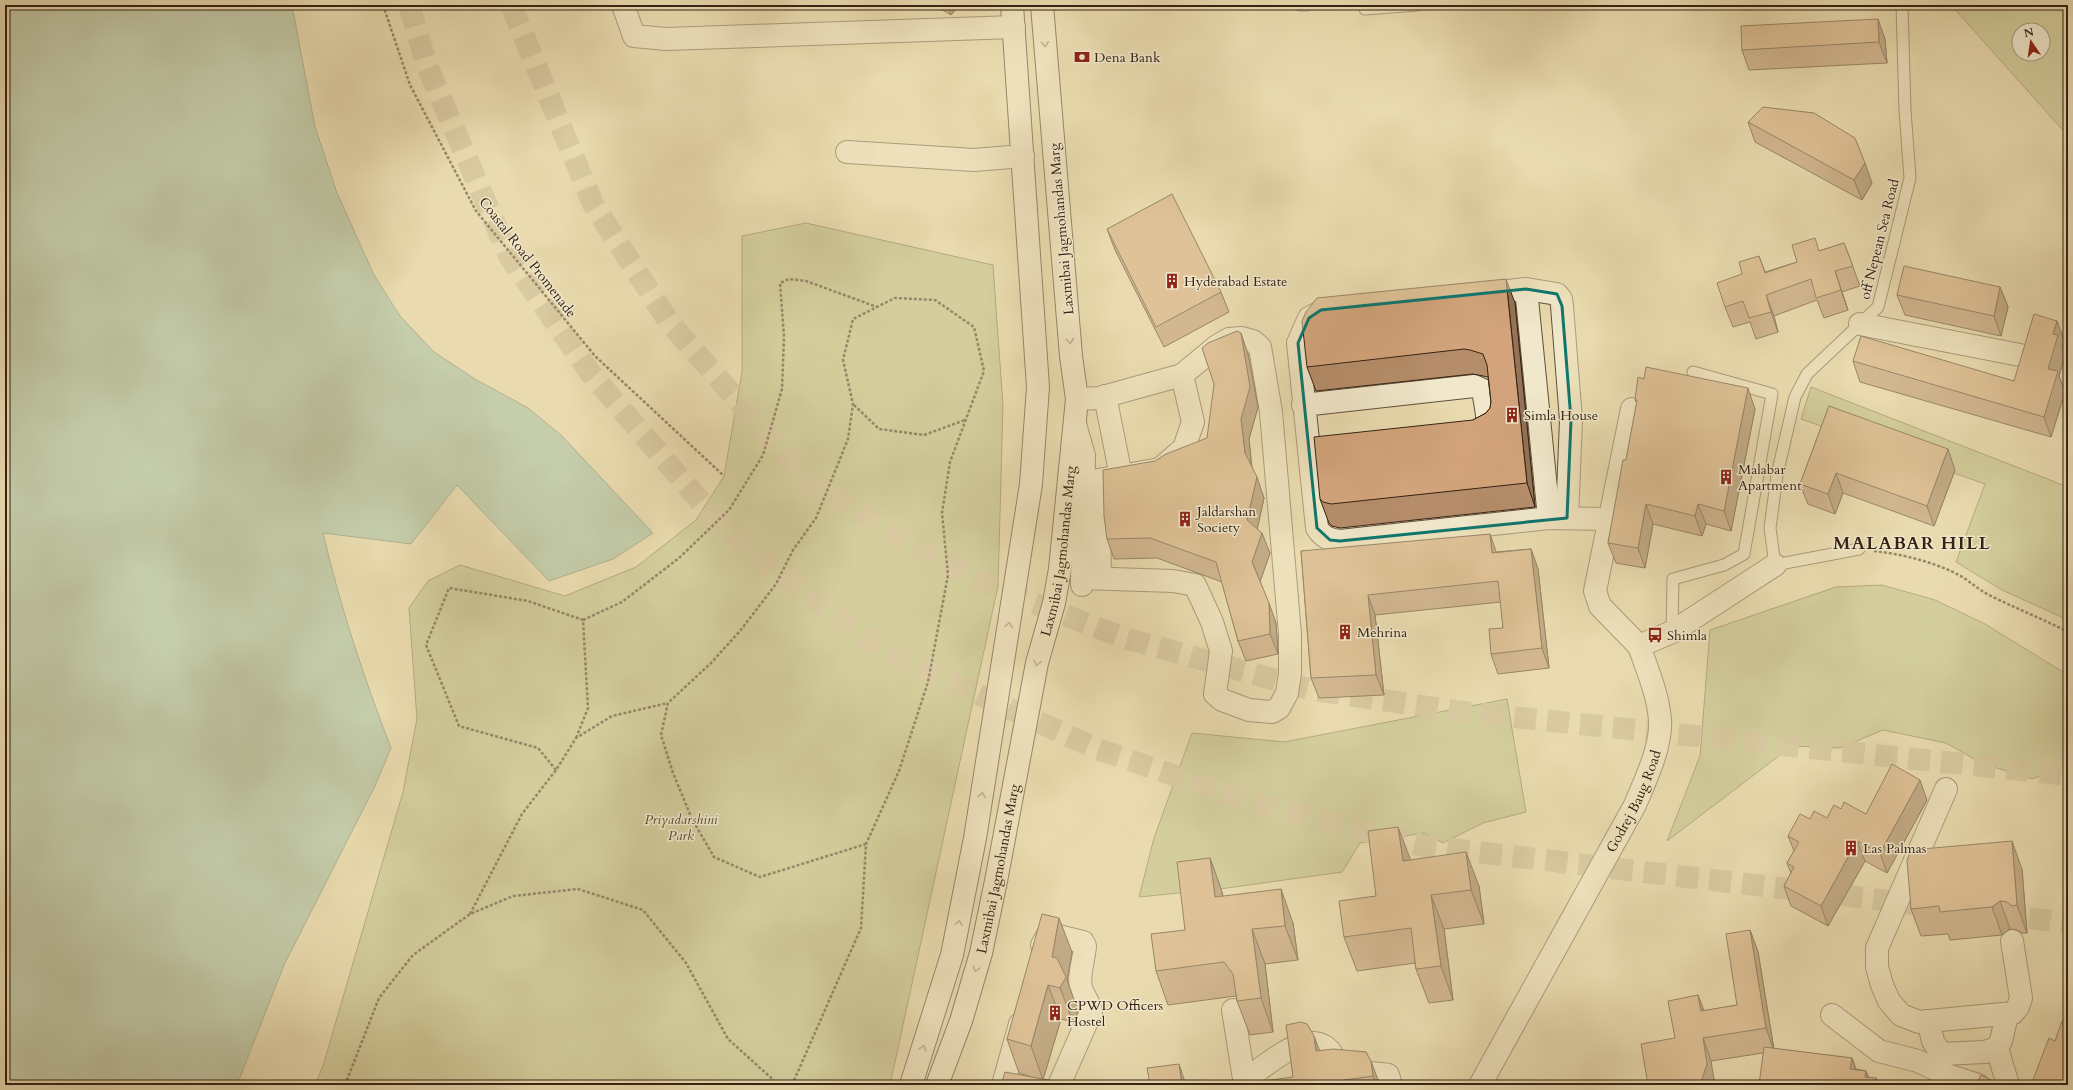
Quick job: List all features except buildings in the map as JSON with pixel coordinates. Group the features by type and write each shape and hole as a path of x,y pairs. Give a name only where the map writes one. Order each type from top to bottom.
{"street":[{"path":"623,5 634,36 666,39 1014,27"},
{"name":"Laxmibai Jagmohandas Marg","path":"911,1085 952,955 975,838 1031,484 1038,387 1012,5"},
{"name":"Laxmibai Jagmohandas Marg","path":"937,1085 961,1021 981,953 1037,663 1054,603 1060,569 1077,399 1071,356 1042,5"},
{"path":"1020,123 1052,119"},
{"path":"847,152 974,160 1022,156"},
{"path":"1526,289 1558,518"},
{"path":"1463,296 1526,289 1557,294 1561,299 1571,420 1558,518"},
{"path":"1344,308 1321,310 1309,318 1298,343 1303,405 1317,528 1322,535 1330,540 1340,541 1558,518 1609,519"},
{"path":"1860,324 2020,355"},
{"path":"1077,399 1105,396 1182,375 1217,346 1230,339 1242,338 1253,340 1260,347 1271,412 1290,634 1290,673 1287,693 1279,708 1272,712 1249,710 1222,700 1216,694 1220,651 1212,622 1195,585 1173,581 1088,580"},
{"path":"1088,580 1098,480 1160,469 1184,448 1193,422 1182,375"},
{"path":"1303,405 1474,386 1480,387 1484,395 1488,427 1484,431 1457,434"},
{"path":"1105,396 1121,476"},
{"path":"1632,409 1595,591 1600,606 1640,646 1672,632 1775,565"},
{"path":"1074,424 1084,456 1088,580"},
{"path":"1308,450 1331,447"},
{"name":"Godrej Baug Road","path":"1480,1085 1635,804 1654,759 1660,721 1655,692 1640,646"},
{"path":"1946,789 1877,948 1877,967 1889,1001 1901,1015 1919,1022 2013,1014 2018,1007 2021,998 2012,941"},
{"path":"1036,965 1042,943 1047,936 1054,934 1083,942 1085,946 1080,981 1082,990 1090,1004 1091,1012 1060,1085"},
{"path":"1003,1085 1026,1003"},
{"path":"1233,1010 1244,1083 1296,1045 1309,1042 1324,1046 1332,1052 1337,1065 1345,1070 1388,1075 1391,1085"},
{"path":"1832,1015 1879,1050 1918,1061 1950,1076 1978,1085"},
{"path":"2007,1015 1997,1048 2008,1085"},
{"path":"1928,1021 1933,1042 1941,1054 1985,1052 1997,1048"}],"lane":[{"path":"1300,5 1307,5"},
{"path":"1365,9 1417,5"},
{"name":"off Nepean Sea Road","path":"1775,565 1770,528 1777,475 1795,397 1807,374 1878,307 1910,178 1905,110 1902,5"},
{"path":"1672,632 1673,579 1724,565 1744,554 1772,394 1693,372"},
{"path":"1775,565 1859,549"}],"path":[{"name":"Coastal Road Promenade","path":"383,5 410,85 476,211 594,356 724,476"},
{"path":"556,770 538,748 459,726 426,645 449,588 528,602 583,620 622,602 679,558 729,510 763,455 782,389 784,337 780,282 789,279 806,281 877,307"},
{"path":"576,738 612,716 668,703 711,663 740,632 776,584 793,550 816,518 848,439 854,404 843,360 853,319 895,298 935,300 974,327 984,371 950,462 942,513 948,575 928,682 899,771 866,844 861,928 792,1085"},
{"path":"854,404 878,429 924,435 965,420"},
{"path":"1859,549 1899,554 1956,573 1983,592 2017,609 2044,619 2068,632"},
{"path":"470,914 522,814 556,770 576,738 588,708 583,620"},
{"path":"668,703 661,735 673,773 692,819 714,857 760,877 866,844"},
{"path":"346,1085 379,998 413,955 470,914 513,896 578,889 643,910 686,963 728,1039 779,1085"}],"highlighted area":[{"path":"1526,289 1557,294 1562,306 1571,420 1567,518 1340,541 1330,540 1317,528 1298,343 1309,318 1321,310"}],"green space":[{"path":"1951,5 2068,5 2068,136"},
{"name":"Priyadarshini Park","path":"806,223 993,265 1003,406 998,586 890,1085 315,1085 323,1066 403,792 417,719 409,608 428,581 460,565 565,596 636,567 696,520 724,476 742,372 742,236"},
{"path":"1811,387 2068,487 2068,620 2002,590 1956,562 1985,484 1801,419"},
{"path":"1882,585 1935,600 1985,624 2068,675 2068,765 2032,779 1981,763 1946,743 1883,730 1840,748 1792,746 1667,841 1700,756 1710,630 1836,587"},
{"path":"1507,699 1526,812 1483,823 1443,843 1424,833 1360,843 1342,872 1227,888 1139,897 1154,838 1192,733 1284,742"}],"shaded area":[{"path":"5,5 292,5 315,127 337,193 374,275 400,316 434,352 475,379 528,408 561,435 653,533 613,559 549,581 457,485 411,544 323,533 353,642 391,748 375,786 284,965 237,1085 5,1085"}],"tunnel":[{"path":"409,5 427,66 509,256 591,374 731,537 884,651 1097,749 1264,806 1426,846 1940,907"},
{"path":"511,5 593,204 669,322 808,481 918,549 996,589 1125,638 1308,689 1456,711 2068,775"},
{"path":"1996,914 2068,923"}],"place":[{"name":"Dena Bank","path":"1082,57"},
{"name":"Hyderabad Estate","path":"1172,281"},
{"name":"Simla House","path":"1512,415"},
{"name":"Malabar Apartment","path":"1726,477"},
{"name":"Jaldarshan Society","path":"1185,519"},
{"name":"Mehrina","path":"1345,632"},
{"name":"Shimla","path":"1655,635"},
{"name":"Las Palmas","path":"1851,848"},
{"name":"CPWD Officers Hostel","path":"1055,1013"}],"district":[{"name":"MALABAR HILL","path":"1912,543"}]}
